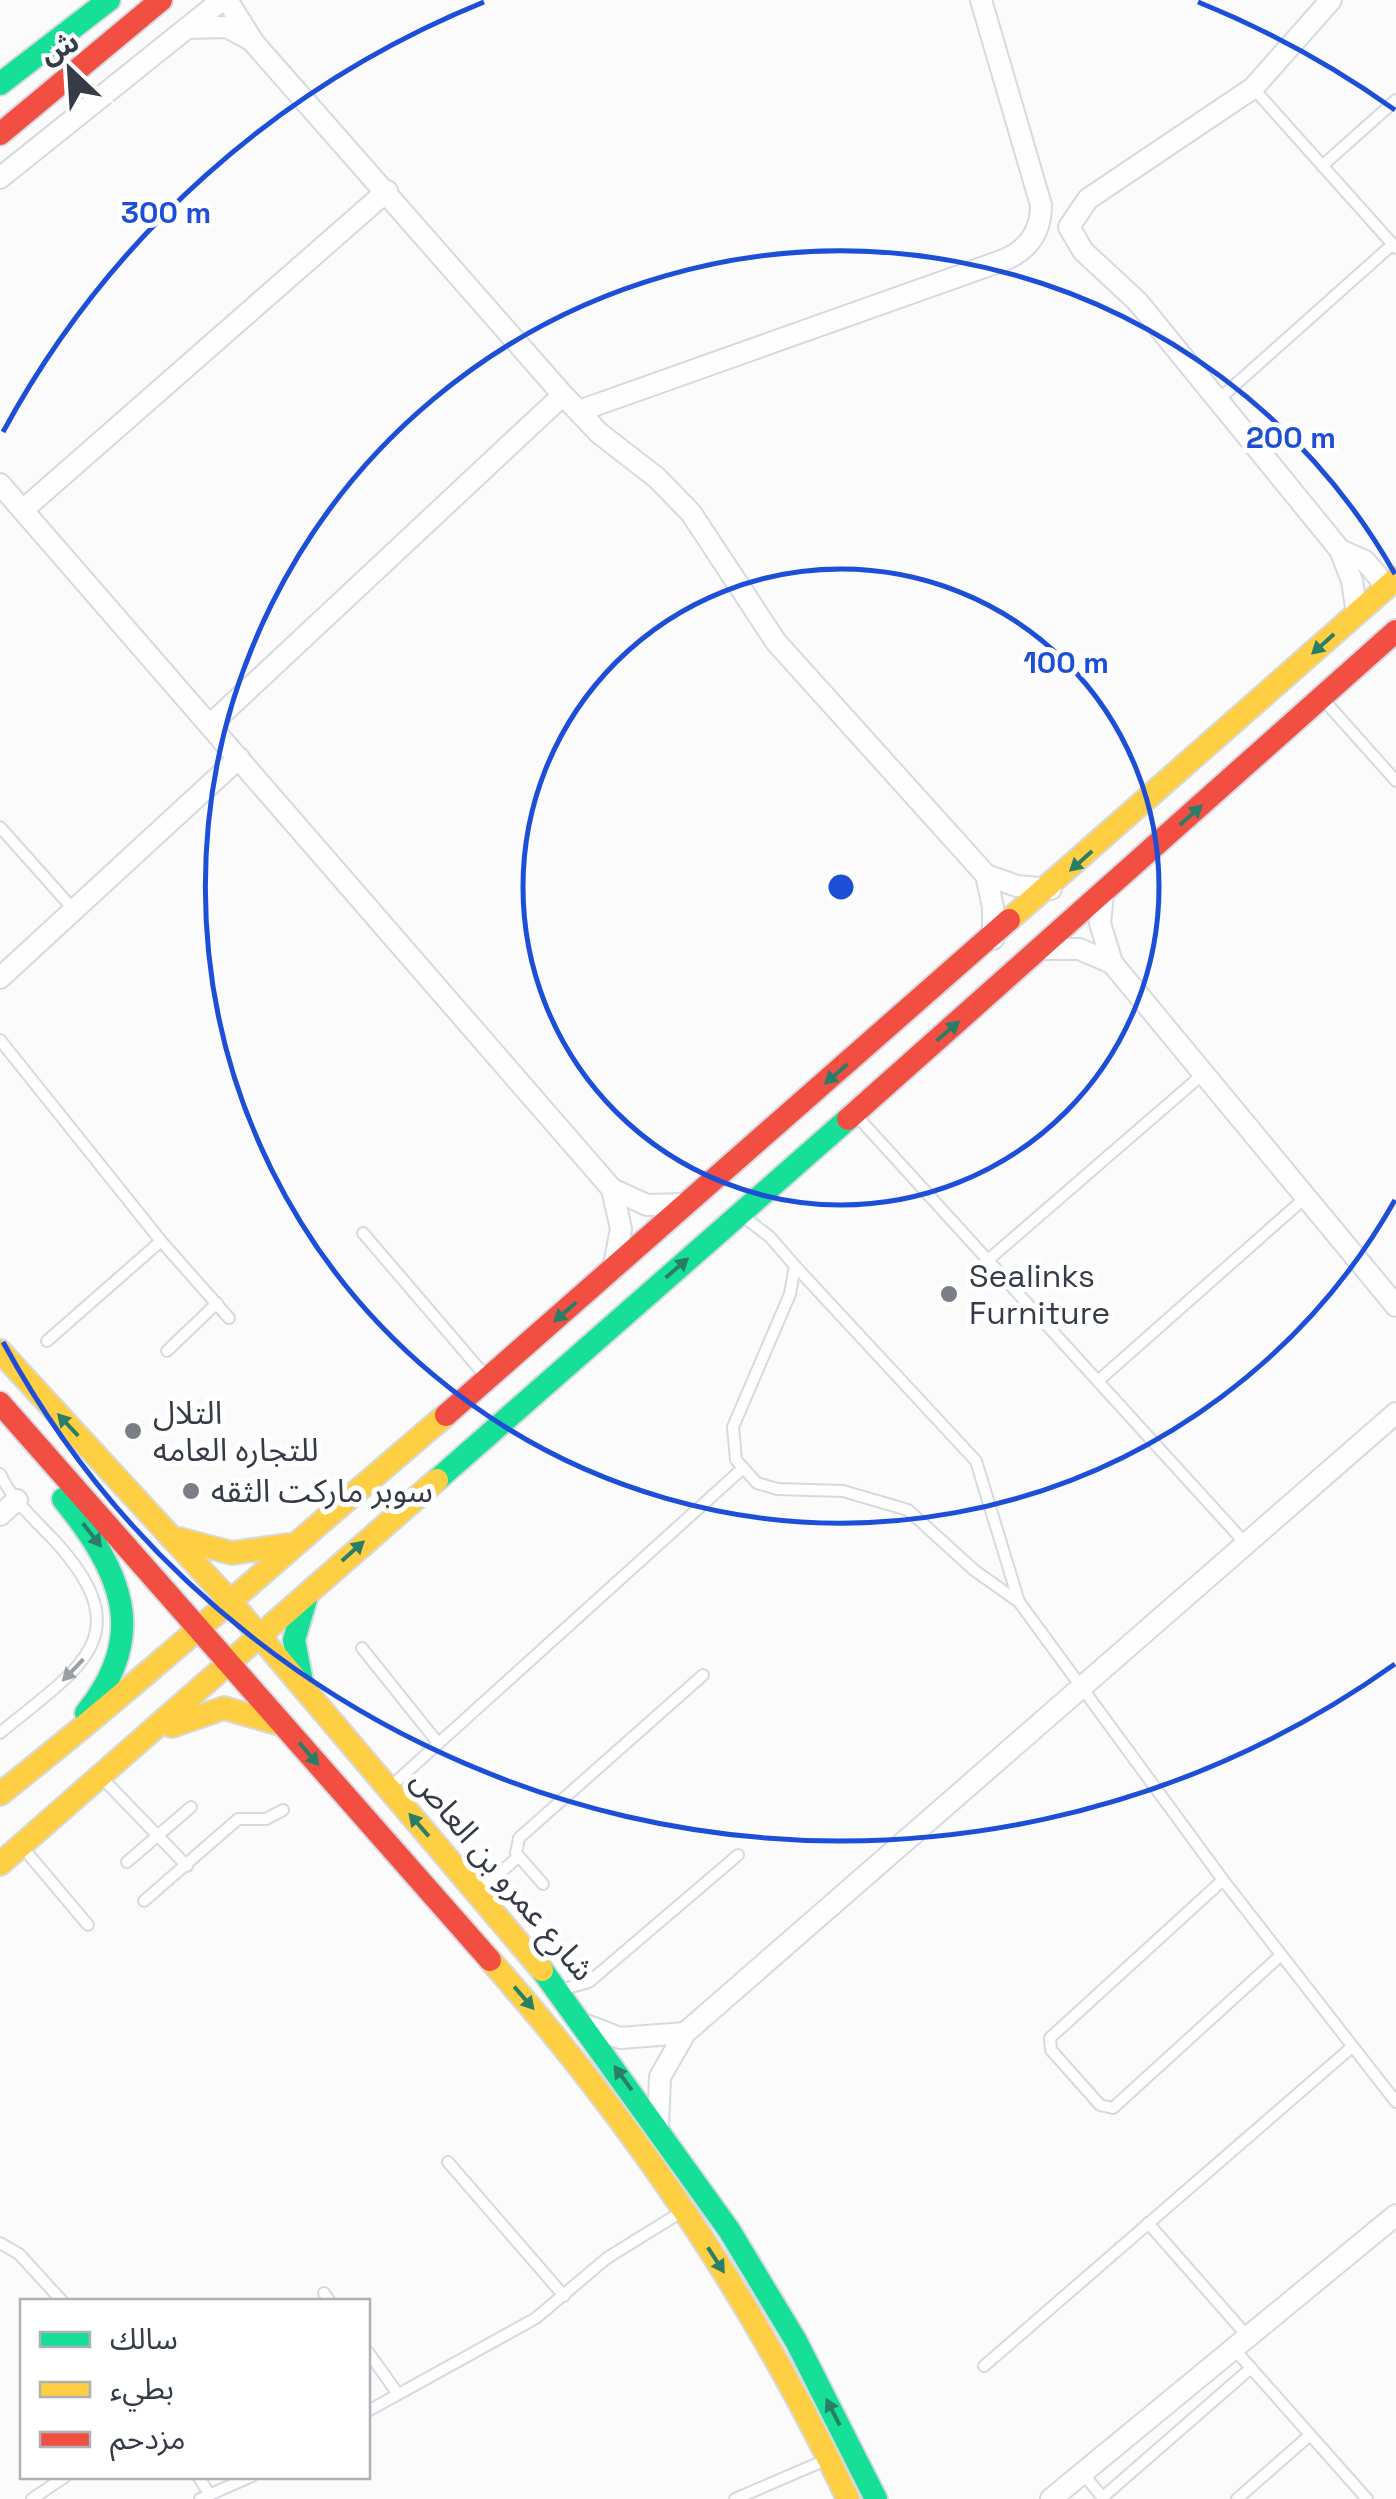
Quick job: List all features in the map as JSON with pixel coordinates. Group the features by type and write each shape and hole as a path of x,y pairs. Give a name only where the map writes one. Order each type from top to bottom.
{"main road":[{"path":"0,84 109,0"},
{"path":"0,134 161,0"},
{"path":"0,1794 107,1710 293,1544 488,1380 1051,888 1391,583"},
{"path":"1322,698 1332,672 1384,617 1391,583"},
{"path":"0,1864 1042,950 1396,631"},
{"name":"شارع عمرو بن العاص","path":"0,1351 229,1600 559,1990 658,2127 774,2302 876,2499"},
{"path":"0,1786 95,1704 115,1669 124,1629 120,1589 105,1552 46,1477 5,1411"},
{"name":"شارع عمرو بن العاص","path":"5,1411 542,2019 684,2210 768,2344 848,2499"},
{"path":"168,1534 218,1554 258,1553 293,1544"},
{"path":"308,1698 293,1642 298,1615 310,1592"},
{"path":"131,1749 220,1706 233,1706 283,1726"}],"street":[{"path":"0,178 181,30 225,0 254,43 563,395 683,504 776,642 986,876 993,907 993,939"},
{"path":"579,411 1004,260 1025,248 1038,225 1041,205 981,0"},
{"path":"1069,228 1088,199 1253,88 1330,0"},
{"path":"181,30 212,24 228,26 254,43"},
{"path":"23,510 387,191"},
{"path":"1038,225 1069,228"},
{"path":"1069,228 1083,251 1138,302 1340,550 1352,581 1357,614"},
{"path":"210,725 563,395"},
{"path":"0,484 612,1189 647,1204 686,1204"},
{"path":"1340,550 1366,561 1391,583"},
{"path":"0,978 239,758"},
{"path":"986,876 1017,886 1051,888"},
{"path":"1103,894 1100,922 1112,963 1396,1306"},
{"path":"1042,950 1078,949 1112,963"},
{"path":"612,1189 622,1229 613,1270"},
{"path":"658,2127 660,2076 685,2033 1396,1412"},
{"path":"0,1515 17,1500"},
{"path":"582,2022 620,2038 685,2033"},
{"path":"1051,2499 1396,2215"}],"lane":[{"path":"1218,400 1394,246 1253,88"},
{"path":"1322,166 1396,100"},
{"path":"1322,698 1396,781"},
{"path":"0,827 74,910"},
{"path":"0,1040 161,1241 229,1318"},
{"path":"988,1260 1204,1073"},
{"path":"854,1113 1246,1544"},
{"path":"1098,1381 1306,1196"},
{"path":"740,1213 770,1236 976,1461 1019,1602 1223,1880 1396,2102"},
{"path":"363,1233 488,1380"},
{"path":"48,1341 161,1241"},
{"path":"795,1266 790,1294 733,1427 732,1449 742,1469 767,1487 843,1491 908,1510 974,1570 1019,1602"},
{"path":"167,1351 217,1303"},
{"path":"388,1789 742,1469"},
{"path":"0,1474 17,1500 88,1580 98,1623 82,1663 0,1733"},
{"path":"362,1648 438,1742"},
{"path":"478,1892 518,1857 519,1838 703,1675"},
{"path":"100,1776 187,1866"},
{"path":"127,1862 191,1807"},
{"path":"144,1900 238,1819 266,1820 283,1810"},
{"path":"21,1846 88,1925"},
{"path":"559,1990 589,1982 738,1855"},
{"path":"518,1857 543,1884"},
{"path":"1223,1880 1050,2038 1051,2050 1100,2105 1113,2108 1281,1955"},
{"path":"984,2366 1352,2047"},
{"path":"448,2162 564,2296"},
{"path":"370,2409 520,2329 607,2258 684,2210"},
{"path":"1148,2224 1242,2344 1250,2368 1367,2499"},
{"path":"0,2243 19,2254 60,2299"},
{"path":"370,2355 398,2394"},
{"path":"1084,2475 1104,2498 1250,2368"},
{"path":"1237,2499 1310,2434"},
{"path":"735,2499 828,2459"},
{"path":"32,2499 62,2479"},
{"path":"205,2497 245,2479"},
{"path":"1112,2488 1122,2499"}],"traffic: fast":[{"path":"0,84 109,0"},
{"path":"437,1480 848,1119"},
{"path":"63,1499 100,1552 120,1603 122,1630 118,1656 106,1684 86,1713"},
{"path":"302,1682 294,1640 306,1599"},
{"path":"542,1970 729,2230 796,2341 876,2499"}],"traffic: slow":[{"path":"1009,920 1396,579"},
{"path":"0,1351 229,1600 542,1970"},
{"path":"0,1794 446,1415"},
{"path":"0,1864 437,1480"},
{"path":"179,1539 232,1553 287,1545"},
{"path":"172,1726 224,1708 276,1723"},
{"path":"490,1960 594,2085 688,2217 773,2355 848,2499"}],"traffic: jam":[{"path":"0,134 161,0"},
{"path":"848,1119 1396,631"},
{"path":"446,1415 1009,920"},
{"path":"0,1403 490,1960"}],"place":[{"name":"Sealinks Furniture","path":"949,1294"},
{"name":"التلال للتجاره العامه","path":"133,1431"},
{"name":"سوبر ماركت الثقه","path":"191,1491"}]}
